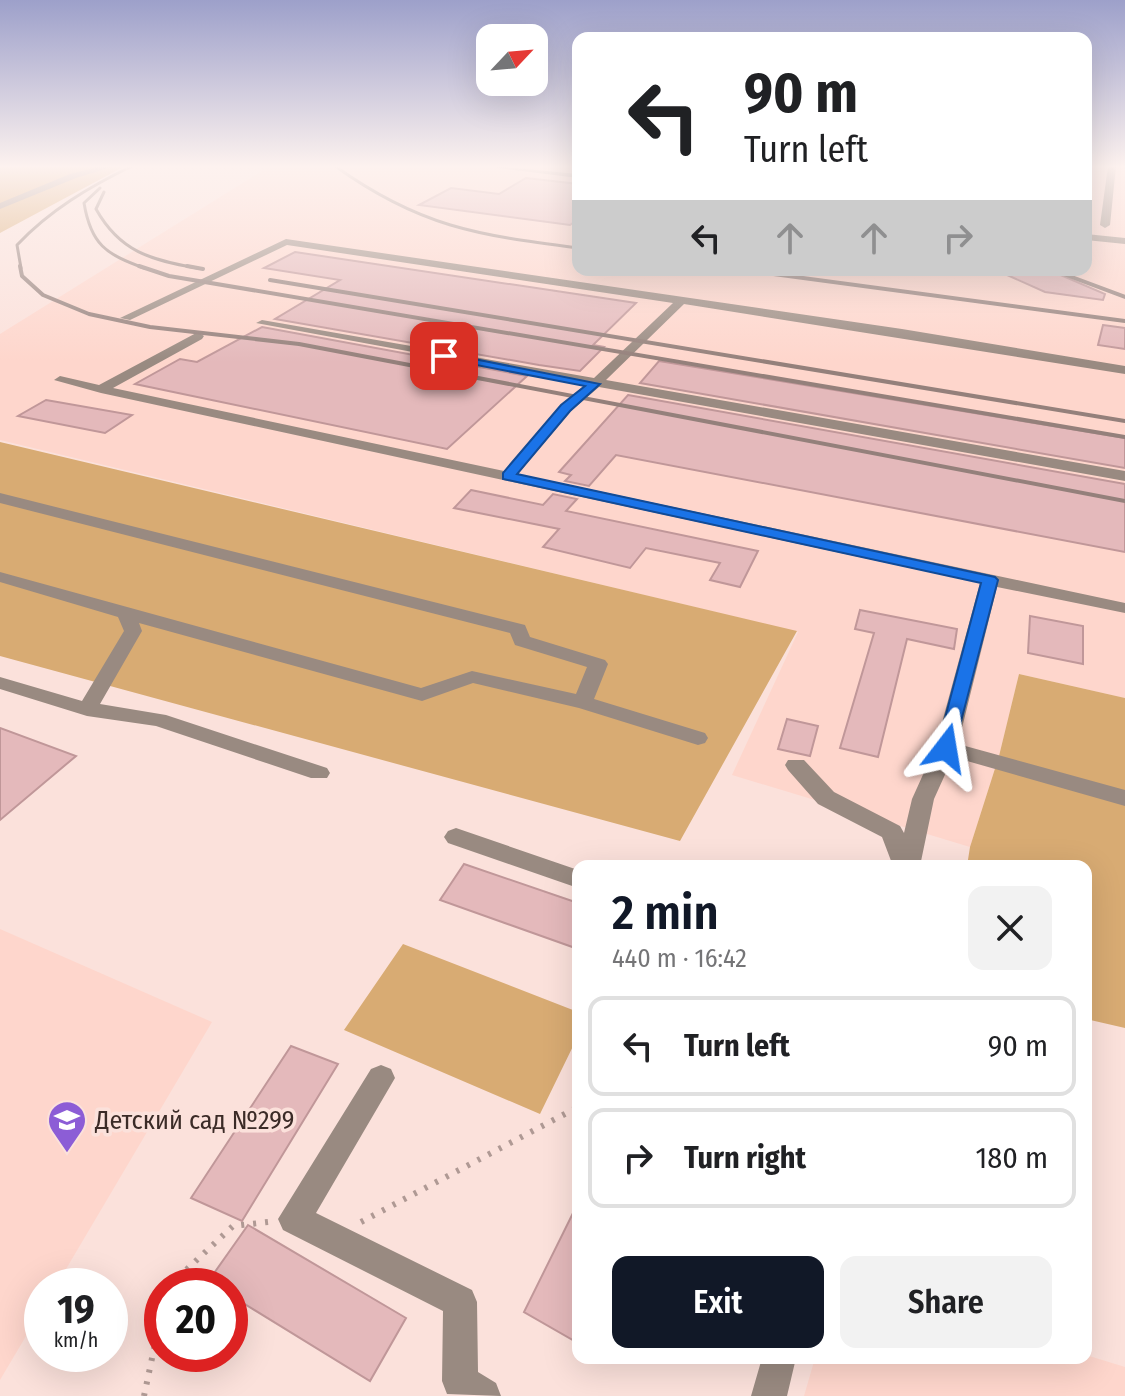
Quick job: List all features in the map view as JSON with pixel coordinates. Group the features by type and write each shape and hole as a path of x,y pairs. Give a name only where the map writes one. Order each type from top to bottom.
{"street":[{"path":"1092,238 1125,241"},
{"path":"126,318 286,242 1125,370"},
{"path":"508,476 566,408 681,301"},
{"path":"262,323 1125,476"},
{"path":"101,389 198,336"},
{"path":"60,380 1125,608"},
{"path":"0,498 518,629 522,641 598,664 583,702"},
{"path":"0,577 422,695 472,677 583,702 698,738"},
{"path":"908,860 923,799 946,748 990,580"},
{"path":"87,709 133,631 126,614"},
{"path":"0,683 87,709 159,720 319,773"},
{"path":"946,748 1125,798"},
{"path":"796,765 826,798 892,832 904,860"},
{"path":"456,837 572,877"},
{"path":"381,1078 294,1219 328,1239 460,1302 460,1381 483,1396"},
{"path":"769,1396 777,1364"}],"path":[{"path":"328,1239 572,1110"},
{"path":"188,1268 233,1226 294,1219"},
{"path":"144,1396 149,1372"}],"shaded area":[{"path":"165,231 572,231 572,276 1092,276 1092,231 1125,231 1125,698 1019,674 999,756 970,847 732,775 798,632 0,440 0,334"},
{"path":"0,442 797,631 680,841 0,656"},
{"path":"1019,674 1125,698 1125,1028 1092,1020 1092,860 968,860 999,756"},
{"name":"Детский сад №299","path":"0,929 212,1022 67,1268 24,1268 24,1339 0,1380"},
{"path":"403,944 572,1010 572,1048 540,1114 344,1030"},
{"path":"1092,1357 1125,1367 1125,1396 804,1396 813,1364 1092,1364"}],"building":[{"path":"295,252 636,303 593,345 604,347 580,371 539,365 275,319 340,280 264,268"},
{"path":"1009,276 1063,276 1105,294 1103,300 1045,292"},
{"path":"1103,325 1125,328 1125,349 1098,345"},
{"path":"262,327 527,376 447,449 135,384 180,359 197,362"},
{"path":"659,361 1125,438 1125,468 640,383"},
{"path":"628,395 1125,484 1125,552 616,455 589,486 565,481 571,475 559,472"},
{"path":"46,400 132,415 105,433 18,416"},
{"path":"471,490 543,505 553,494 577,499 566,511 758,551 740,587 710,580 720,563 646,548 630,568 543,547 559,529 454,508"},
{"path":"860,610 957,629 954,649 907,639 878,757 840,748 874,633 855,629"},
{"path":"1030,616 1083,626 1083,664 1028,653"},
{"path":"787,719 818,726 810,756 778,749"},
{"path":"0,728 76,756 0,820"},
{"path":"464,864 572,901 572,947 440,900"},
{"path":"291,1046 338,1064 242,1221 191,1198"},
{"path":"572,1215 572,1340 524,1312"},
{"path":"248,1225 406,1318 370,1381 248,1306 248,1268 218,1268"}],"railway":[{"path":"21,268 17,245 31,231"},
{"path":"92,231 110,252 140,266"},
{"path":"111,231 138,252 193,267"},
{"path":"475,231 572,247"},
{"path":"20,266 22,276 43,295 89,314 150,327 299,344 1125,501"},
{"path":"140,266 169,276 1125,437"},
{"path":"140,266 144,268"},
{"path":"187,266 193,267"},
{"path":"193,267 203,269"},
{"path":"193,267 197,268"},
{"path":"789,276 1125,321"},
{"path":"1069,276 1125,297"},
{"path":"270,280 1125,421"}],"place":[{"name":"Детский сад №299","path":"67,1154"}],"route":[{"path":"444,356 595,384 566,408 508,476 990,580 946,748"}]}
